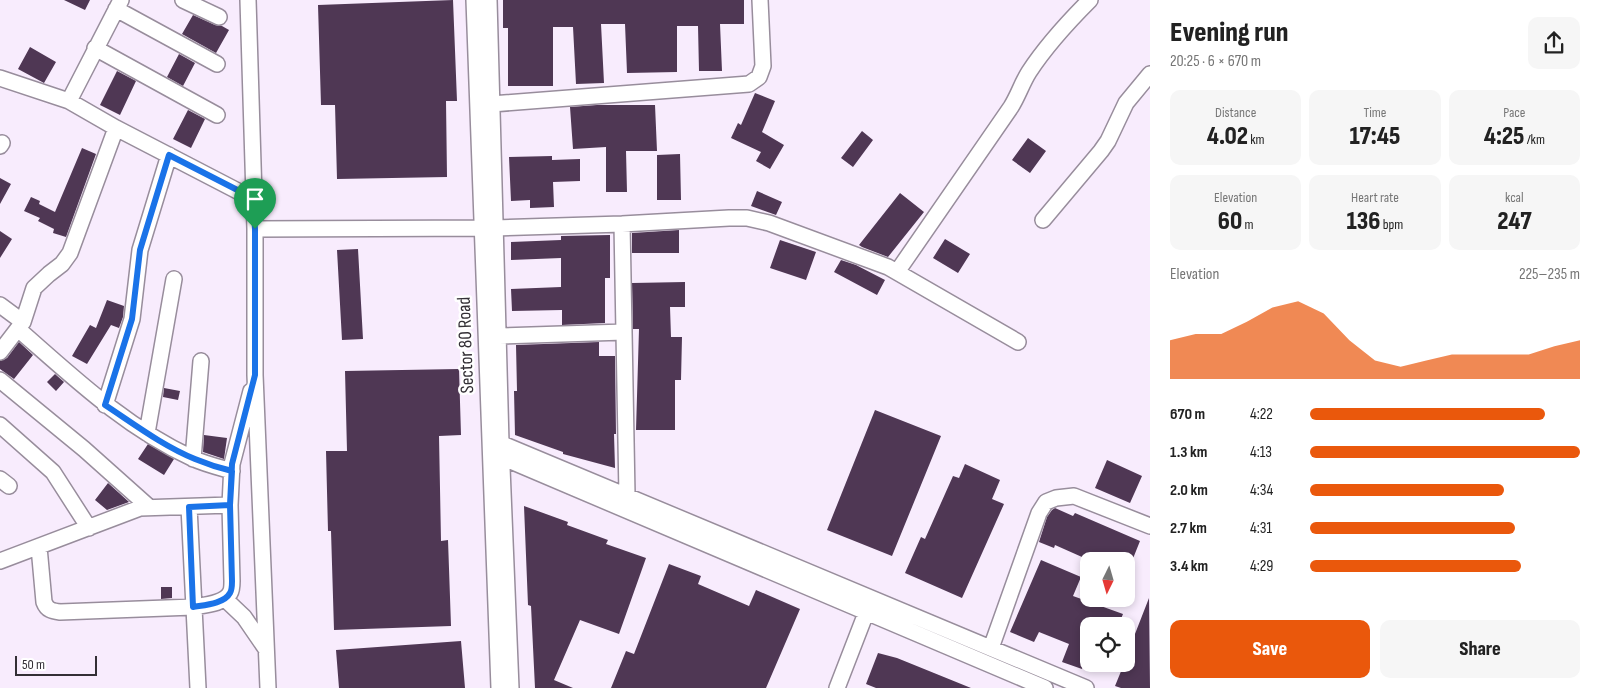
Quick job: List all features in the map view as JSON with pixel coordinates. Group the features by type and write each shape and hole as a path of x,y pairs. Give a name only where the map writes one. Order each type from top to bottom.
{"street":[{"path":"183,0 219,18"},
{"path":"248,0 255,229 255,375 268,688"},
{"name":"Sector 80 Road","path":"474,0 498,336 496,448 511,688"},
{"name":"Sector 80 Road","path":"489,0 492,104 489,227 496,448 499,688"},
{"path":"492,104 749,84 759,77 763,66 760,0"},
{"path":"897,272 1011,107 1028,74 1068,22 1090,0"},
{"path":"69,101 118,5 218,64"},
{"path":"95,48 217,115"},
{"path":"1043,220 1100,152 1108,141 1126,103 1150,74"},
{"path":"0,78 69,101 116,128 253,198"},
{"path":"0,352 20,326 34,288 62,264 70,253 116,128"},
{"path":"105,405 132,319 140,250 169,155"},
{"path":"255,229 489,227 622,224 747,218 769,223 888,267 1018,342"},
{"path":"622,224 627,495"},
{"path":"148,433 174,279"},
{"path":"0,305 105,405 193,459 232,471"},
{"path":"498,336 624,332"},
{"path":"193,459 201,361"},
{"path":"40,547 44,602 49,610 60,612 193,607 225,599 231,592 232,581 230,505 232,464 255,375"},
{"path":"0,380 84,449 148,507"},
{"path":"0,425 53,472 89,528"},
{"path":"496,448 627,495 991,648 1041,683"},
{"path":"496,448 866,613 1041,683 1086,688"},
{"path":"991,648 1040,513 1046,502 1056,498 1074,496 1150,526"},
{"path":"0,561 140,508 230,505"},
{"path":"189,507 198,688"},
{"path":"225,599 244,617 266,650"},
{"path":"837,688 866,613"}],"building":[{"path":"64,0 90,0 85,10"},
{"path":"453,0 457,101 446,101 447,177 337,179 335,105 321,105 318,5"},
{"path":"503,0 744,0 744,24 720,24 722,71 699,71 698,26 677,26 677,72 627,73 625,24 601,24 604,83 576,84 573,27 553,27 553,86 508,86 508,28 503,28"},
{"path":"193,15 229,30 216,53 182,34"},
{"path":"30,47 56,62 44,83 18,69"},
{"path":"179,54 195,63 183,86 167,77"},
{"path":"117,71 136,81 120,115 100,105"},
{"path":"755,93 775,101 762,132 784,145 770,169 756,161 761,152 731,138 738,123 741,125"},
{"path":"655,105 657,151 626,151 627,192 606,192 606,147 573,149 570,107"},
{"path":"188,110 205,119 191,148 173,139"},
{"path":"862,131 873,140 853,167 841,158"},
{"path":"1028,138 1046,151 1030,173 1012,160"},
{"path":"82,148 96,154 66,237 53,233 54,229 38,221 40,218 24,211 31,197 40,201 39,204 55,212"},
{"path":"680,154 681,200 657,200 657,155"},
{"path":"552,156 552,160 580,159 580,181 553,182 554,207 530,208 530,200 511,201 509,157"},
{"path":"0,178 11,184 0,204"},
{"path":"757,191 782,202 776,215 751,206"},
{"path":"900,193 924,212 888,257 859,245"},
{"path":"679,230 679,253 632,253 632,233"},
{"path":"0,231 12,239 0,258"},
{"path":"610,235 610,278 605,278 605,323 562,325 562,310 512,311 511,289 561,287 561,258 511,260 511,242 561,240 561,236"},
{"path":"945,239 970,254 958,273 933,258"},
{"path":"780,240 816,252 806,280 770,268"},
{"path":"358,249 363,339 342,340 337,250"},
{"path":"841,260 856,265 885,280 877,295 834,272"},
{"path":"685,282 685,307 670,307 671,337 682,337 681,380 675,380 675,430 636,430 639,329 633,329 632,283"},
{"path":"107,300 124,306 123,317 119,328 111,325 87,364 72,356 90,325 96,328"},
{"path":"19,342 33,355 14,379 0,369 0,361 7,358"},
{"path":"599,342 599,356 615,356 615,468 563,454 563,452 515,435 514,391 517,391 516,345"},
{"path":"459,369 461,435 439,436 441,541 448,540 451,626 334,630 331,531 328,531 326,451 347,451 345,371"},
{"path":"55,374 64,382 56,391 47,382"},
{"path":"164,388 180,391 178,400 163,397"},
{"path":"875,410 941,436 892,556 827,530"},
{"path":"204,435 227,438 224,459 203,452"},
{"path":"148,444 174,459 164,475 138,459"},
{"path":"1107,460 1142,476 1130,503 1095,488"},
{"path":"965,464 1000,480 992,499 1004,504 962,598 905,573 921,537 925,539 953,476 959,478"},
{"path":"108,483 129,502 107,510 95,500"},
{"path":"524,506 568,522 567,525 608,540 606,544 646,558 619,634 580,620 554,680 573,688 535,688 531,606 528,605"},
{"path":"1055,508 1073,516 1075,513 1140,541 1135,554 1080,552 1080,556 1055,545 1054,548 1039,542 1047,517"},
{"path":"1041,560 1080,577 1073,596 1080,599 1080,608 1106,608 1123,614 1122,617 1080,617 1080,668 1062,662 1069,644 1039,632 1034,642 1010,632"},
{"path":"669,564 701,576 698,584 749,606 756,590 800,609 766,688 611,688 626,651 634,654"},
{"path":"161,587 172,587 172,598 161,599"},
{"path":"1149,598 1150,688 1121,688 1115,686 1121,672 1135,672 1135,634"},
{"path":"461,641 465,688 339,688 336,650"},
{"path":"878,653 897,658 971,688 876,688 866,684"}],"route":[{"path":"255,229 253,198 169,155 140,250 132,319 105,405 193,459 205,464 232,471 230,505 231,592 225,599 193,607 189,507 230,505 232,464 255,375 255,229"}]}
